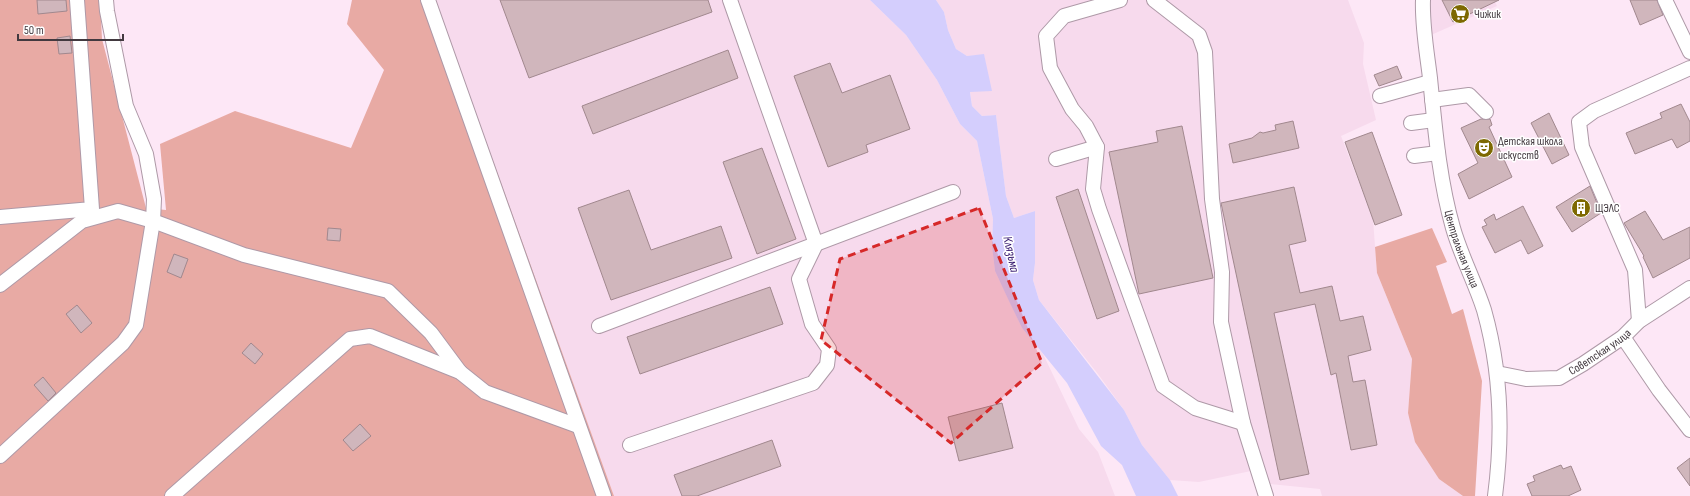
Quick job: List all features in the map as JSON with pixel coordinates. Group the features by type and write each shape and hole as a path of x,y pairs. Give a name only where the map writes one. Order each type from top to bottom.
{"street":[{"path":"0,285 81,216 92,209 77,0"},
{"path":"0,456 123,343 136,325 153,221 154,198 146,154 126,106 106,0"},
{"path":"428,0 604,496"},
{"path":"630,445 813,383 827,365 829,349 812,324 799,279 816,244 730,0"},
{"path":"1120,0 1064,16 1046,36 1050,68 1072,109 1086,126 1097,147 1093,189 1163,386 1196,408 1243,423"},
{"path":"1154,0 1199,35 1205,52 1212,199 1222,272 1221,322 1243,423 1266,496"},
{"name":"Центральная улица","path":"1423,0 1430,82 1442,184 1453,228 1483,309 1497,373 1499,428 1498,472 1495,496"},
{"path":"1665,0 1690,52"},
{"path":"1639,321 1635,270 1582,147 1579,122 1594,111 1690,68"},
{"path":"1380,96 1430,82"},
{"path":"1432,100 1469,95 1486,112"},
{"path":"1411,123 1434,120"},
{"path":"1056,159 1097,147"},
{"path":"1414,156 1438,153"},
{"path":"599,326 953,192"},
{"path":"0,218 81,216 118,211 153,221 244,255 388,291 431,333 460,372 485,392 578,426"},
{"name":"Советская улица","path":"1497,373 1526,379 1559,378 1623,337 1639,321 1690,288"},
{"path":"181,494 350,339 370,336 460,372"},
{"path":"1623,337 1659,390 1690,430"}],"highlighted area":[{"path":"979,208 1042,363 951,443 821,340 840,259"}],"shaded area":[{"path":"0,0 100,0 102,39 146,208 166,210 160,144 235,111 351,148 384,70 347,24 352,0 435,0 614,496 0,496"},
{"path":"435,0 870,0 906,35 937,80 960,124 977,141 993,219 992,246 995,271 1022,328 1043,354 1079,429 1098,452 1115,496 614,496"},
{"path":"936,0 1348,0 1364,43 1363,64 1376,120 1341,136 1373,219 1377,273 1412,359 1408,413 1439,479 1463,496 1322,496 1320,489 1270,484 1265,468 1199,482 1170,480 1142,445 1124,410 1098,374 1039,300 1033,280 1035,263 1035,211 1014,218 1006,196 996,115 982,116 972,106 970,91 991,91 984,55 967,56 956,49 948,30 944,12"},
{"path":"1429,0 1494,0 1497,6 1431,35"},
{"path":"1432,228 1447,262 1436,266 1452,314 1463,309 1482,381 1475,496 1463,496 1439,479 1415,442 1408,413 1412,359 1377,273 1375,247"}],"water":[{"name":"Клязьма","path":"870,0 936,0 944,12 948,30 956,49 967,56 984,54 992,91 970,92 972,106 982,116 996,115 1006,196 1014,218 1035,211 1035,263 1033,280 1039,300 1124,410 1142,445 1170,480 1178,496 1136,496 1122,465 1101,446 1067,383 1022,328 995,271 992,246 993,219 977,141 960,124 937,80 906,35"}],"building":[{"path":"37,0 66,0 67,11 38,14"},
{"path":"500,0 708,0 712,12 529,78"},
{"name":"Чижик","path":"1442,0 1499,0 1453,22"},
{"path":"1630,0 1657,0 1663,15 1640,25"},
{"path":"70,36 72,53 59,54 57,38"},
{"path":"728,50 738,78 593,134 582,106"},
{"path":"830,63 842,93 890,75 910,129 866,145 868,152 828,167 794,76"},
{"path":"1397,66 1402,78 1379,86 1374,75"},
{"path":"1681,104 1690,122 1690,141 1677,148 1672,139 1635,154 1626,133 1662,118 1660,113"},
{"path":"1549,113 1569,155 1552,164 1531,123"},
{"name":"Детская школа искусств","path":"1481,119 1490,119 1492,125 1489,127 1512,177 1469,199 1458,174 1478,163 1461,128"},
{"path":"1293,121 1299,148 1233,163 1229,144 1252,138 1260,132 1263,133 1276,130 1275,125"},
{"path":"1182,126 1213,278 1139,294 1109,152 1158,142 1156,131"},
{"path":"1372,132 1402,215 1375,225 1345,142"},
{"path":"762,148 796,239 757,254 723,162"},
{"name":"ЩЭЛС","path":"1590,186 1601,213 1572,232 1556,207"},
{"path":"1294,187 1306,241 1289,245 1300,293 1332,286 1340,321 1363,316 1371,350 1348,356 1353,382 1365,380 1377,445 1351,450 1336,373 1331,375 1315,304 1274,313 1309,474 1280,480 1221,203"},
{"path":"1078,189 1119,311 1097,319 1056,197"},
{"path":"629,190 651,250 721,226 732,258 611,300 578,208"},
{"path":"1523,206 1543,246 1528,254 1521,240 1495,253 1482,227 1487,225 1484,220 1494,214 1496,220"},
{"path":"1645,211 1663,240 1690,227 1690,258 1653,278 1643,257 1644,256 1624,223"},
{"path":"328,228 341,229 340,241 327,240"},
{"path":"174,254 188,259 181,278 167,272"},
{"path":"770,287 783,324 640,374 627,337"},
{"path":"77,305 92,323 81,333 66,314"},
{"path":"251,343 263,354 255,364 242,353"},
{"path":"43,377 56,393 48,401 34,385"},
{"path":"1002,403 1013,448 959,461 948,417"},
{"path":"360,424 371,436 353,451 343,440"},
{"path":"772,440 781,466 697,496 682,496 674,475"},
{"path":"1690,458 1690,486 1677,468"},
{"path":"1561,465 1563,469 1571,466 1581,490 1568,496 1532,496 1527,484 1535,481 1533,476"}],"place":[{"name":"Чижик","path":"1460,14"},
{"name":"Детская школа искусств","path":"1484,148"},
{"name":"ЩЭЛС","path":"1581,208"}]}
